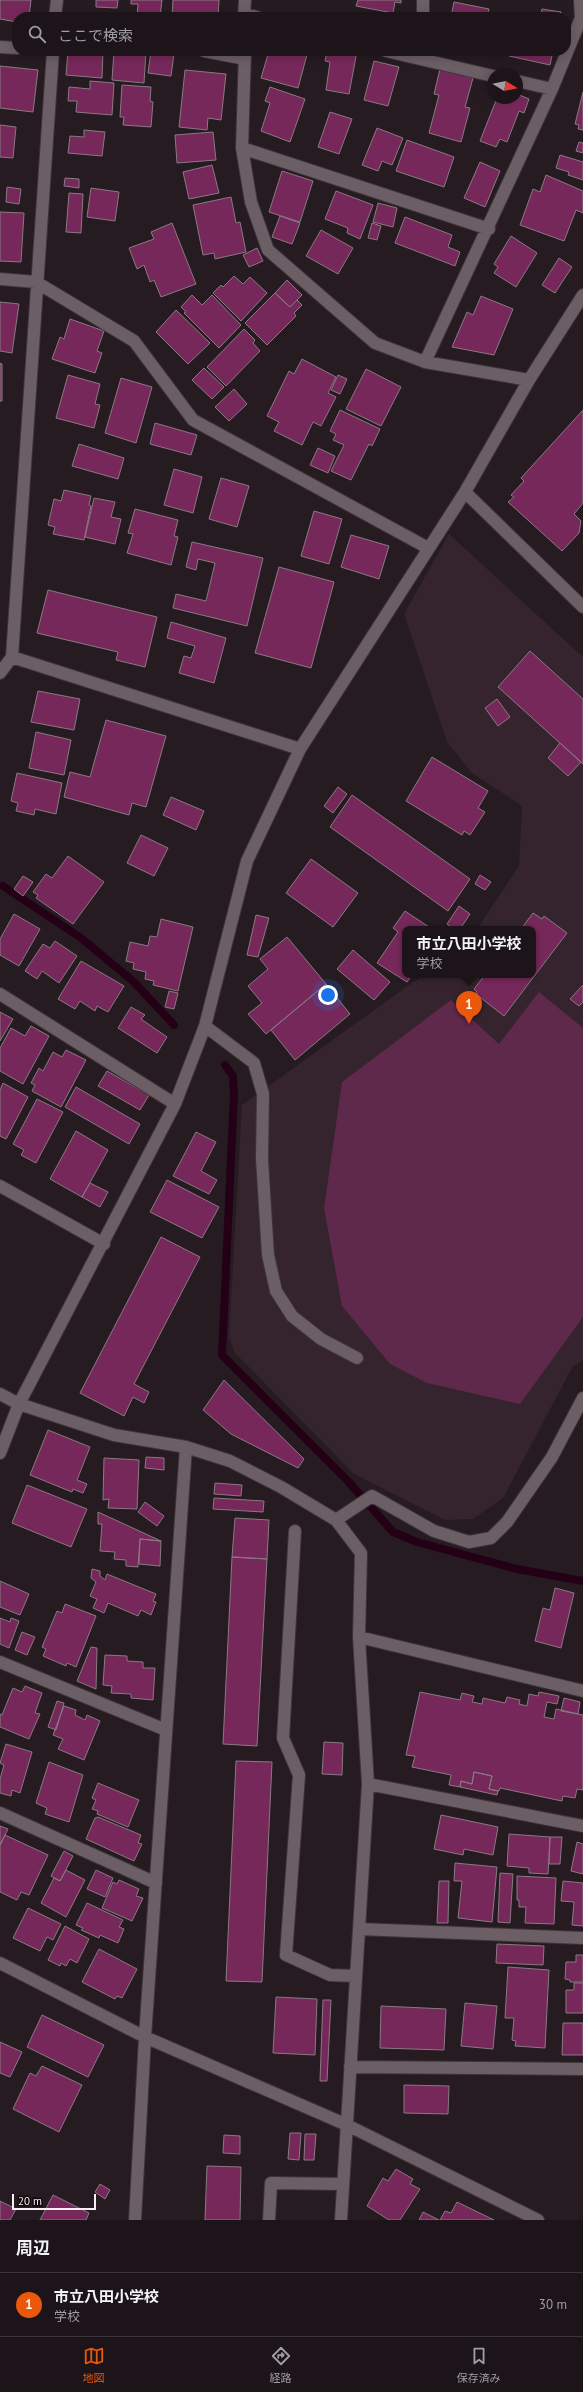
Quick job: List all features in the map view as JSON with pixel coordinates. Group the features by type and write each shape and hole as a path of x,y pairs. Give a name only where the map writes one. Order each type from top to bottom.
{"street":[{"path":"56,12 57,0"},
{"path":"244,12 245,0"},
{"path":"423,0 423,12"},
{"path":"571,41 580,18 580,0"},
{"path":"0,47 12,48"},
{"path":"0,673 12,657 49,56"},
{"path":"245,56 242,148 251,202 268,250 375,343 425,362 529,380"},
{"path":"422,56 487,74"},
{"path":"425,362 489,228 552,89 565,56"},
{"path":"523,83 552,89"},
{"path":"242,148 489,228"},
{"path":"0,278 36,282 134,341 193,420 428,548"},
{"path":"0,1452 19,1404 104,1244 175,1104 206,1026 247,861 300,749 465,492 529,380 583,295"},
{"path":"465,492 583,607"},
{"path":"12,657 300,749"},
{"path":"0,994 175,1104"},
{"path":"206,1026 254,1063 263,1094 262,1166 268,1255 276,1291 292,1316 321,1339 357,1358"},
{"path":"0,1186 104,1244"},
{"path":"0,1394 19,1404 114,1435 186,1447 230,1462 281,1487 336,1520 362,1553 360,1637 368,1784 341,2220"},
{"path":"336,1520 372,1496 434,1532 470,1542 491,1538 507,1522 552,1457 583,1398"},
{"path":"135,2220 145,2036 186,1447"},
{"path":"295,1531 283,1738 299,1775 286,1955 330,1975 356,1976"},
{"path":"360,1637 583,1691"},
{"path":"0,1662 166,1730"},
{"path":"368,1784 583,1826"},
{"path":"0,1813 156,1883"},
{"path":"359,1930 583,1938"},
{"path":"0,1963 145,2036 347,2125 538,2220"},
{"path":"350,2067 583,2069"},
{"path":"270,2220 271,2183 343,2184"}],"shaded area":[{"path":"449,534 583,657 583,1360 573,1366 503,1498 473,1519 445,1520 354,1474 235,1353 229,1337 242,1105 419,978 536,978 536,926 479,926 519,866 522,806 472,773 447,742 404,614"},
{"path":"539,992 583,1028 583,1317 520,1404 427,1383 390,1364 342,1306 324,1208 342,1082 451,1000 499,1044"}],"building":[{"path":"0,0 31,0 30,12 12,12 12,21 0,19"},
{"path":"96,0 118,0 117,8 96,7"},
{"path":"131,0 162,0 161,12 137,12 138,4 131,4"},
{"path":"173,0 219,0 218,12 172,12"},
{"path":"358,0 401,0 401,3 395,2 393,12 356,6"},
{"path":"454,2 489,9 488,12 452,12"},
{"path":"542,9 561,12 541,12"},
{"path":"68,56 103,56 102,78 66,75"},
{"path":"114,56 146,56 144,83 112,80"},
{"path":"150,56 174,56 171,76 148,73"},
{"path":"268,56 307,56 298,88 261,78"},
{"path":"326,56 356,56 349,94 326,90 330,62 325,61"},
{"path":"509,56 552,56 550,65"},
{"path":"374,61 399,67 388,106 364,100"},
{"path":"0,66 38,70 33,112 0,108"},
{"path":"440,69 473,78 465,107 470,108 461,142 429,133 439,95 434,94"},
{"path":"185,70 226,74 221,120 208,118 207,130 179,127"},
{"path":"90,81 114,83 112,115 76,112 77,101 68,101 69,87 90,89"},
{"path":"122,85 151,87 150,101 153,102 151,127 123,125 124,117 120,117"},
{"path":"270,87 305,99 290,142 261,131 270,103 265,101"},
{"path":"583,92 583,130 578,129 579,125 575,124"},
{"path":"523,96 529,99 524,113 519,111 507,142 500,139 496,147 480,141 495,104 523,104"},
{"path":"330,112 352,119 339,154 318,147"},
{"path":"0,125 16,127 13,158 0,157"},
{"path":"377,128 403,138 392,165 382,161 378,171 362,165"},
{"path":"84,130 105,132 102,156 68,153 70,136 84,137"},
{"path":"213,132 216,160 177,163 175,135"},
{"path":"407,140 454,157 444,187 396,171"},
{"path":"579,142 583,143 583,153 576,151"},
{"path":"560,155 583,162 583,180 568,175 569,172 556,168"},
{"path":"480,162 500,171 485,207 464,198"},
{"path":"212,165 219,193 189,199 183,172"},
{"path":"282,171 313,181 300,222 269,212"},
{"path":"546,175 583,191 583,213 576,210 564,241 520,225 533,189 540,192"},
{"path":"65,178 79,179 79,188 64,186"},
{"path":"7,187 21,189 19,204 6,202"},
{"path":"91,188 119,192 115,221 87,217"},
{"path":"336,191 373,205 360,239 347,233 348,228 325,219"},
{"path":"69,193 83,194 81,233 66,232"},
{"path":"231,197 236,223 240,222 246,252 215,259 214,253 203,255 193,205"},
{"path":"378,203 397,208 393,227 373,222"},
{"path":"0,212 24,213 21,262 0,261"},
{"path":"280,216 300,223 292,244 272,237"},
{"path":"405,217 452,235 448,247 460,252 455,266 395,243"},
{"path":"172,223 196,284 161,297 154,280 150,282 144,265 137,269 129,248 154,239 151,232"},
{"path":"372,223 381,226 377,240 368,238"},
{"path":"321,230 353,248 338,274 306,256"},
{"path":"511,236 537,253 516,287 494,273 498,267 494,264"},
{"path":"257,248 263,261 249,267 243,255"},
{"path":"559,258 572,267 555,293 542,285"},
{"path":"234,276 243,284 250,277 267,293 241,321 213,293 221,285 223,287"},
{"path":"287,280 302,295 290,307 275,293"},
{"path":"275,293 290,307 297,300 302,305 294,313 296,316 267,345 245,323"},
{"path":"192,295 202,305 212,295 241,325 219,348 184,313 186,312 181,307"},
{"path":"481,296 513,309 494,355 452,347 467,312 473,315"},
{"path":"0,302 19,304 12,353 0,351"},
{"path":"176,310 210,343 188,364 156,332"},
{"path":"70,319 104,331 97,351 102,353 95,373 52,359 60,337 64,339"},
{"path":"244,329 255,340 253,343 260,351 226,386 207,367"},
{"path":"302,359 336,377 328,393 336,397 321,426 313,422 302,445 274,431 279,422 267,416 289,371 294,374"},
{"path":"0,363 2,364 2,401 0,401"},
{"path":"204,368 224,387 212,399 192,380"},
{"path":"366,369 401,387 381,426 346,409"},
{"path":"68,375 100,384 95,404 100,405 94,428 56,418"},
{"path":"338,375 347,379 340,394 331,390"},
{"path":"121,378 152,387 136,443 105,433"},
{"path":"234,389 247,404 229,421 215,407"},
{"path":"340,410 380,429 372,446 369,444 351,480 331,471 344,445 333,440 336,434 330,431"},
{"path":"583,410 583,503 574,514 581,521 579,533 562,551 508,502 514,497 511,495 524,481 521,478"},
{"path":"155,423 197,435 191,455 150,444"},
{"path":"79,444 124,458 118,479 72,466"},
{"path":"318,448 335,456 328,473 310,465"},
{"path":"174,469 202,477 193,513 164,505"},
{"path":"221,478 249,486 237,527 209,519"},
{"path":"64,490 91,496 89,505 91,506 84,540 53,534 55,527 48,525 54,499 61,501"},
{"path":"94,498 115,502 111,517 121,519 115,544 85,537"},
{"path":"135,509 178,520 174,536 178,537 171,565 127,553 133,534 128,533"},
{"path":"314,511 342,519 329,564 301,556"},
{"path":"351,535 389,546 379,579 341,567"},
{"path":"192,542 263,558 247,626 173,608 176,594 206,601 215,563 198,559 196,570 186,567"},
{"path":"279,567 334,582 311,668 255,653"},
{"path":"48,590 157,617 145,667 116,660 118,652 37,633"},
{"path":"171,622 226,638 214,683 179,673 184,656 191,658 195,646 167,638"},
{"path":"530,651 583,699 583,764 498,687"},
{"path":"38,691 80,699 74,730 31,722"},
{"path":"497,699 510,717 498,726 485,708"},
{"path":"106,720 166,736 146,807 132,803 129,815 64,797 70,772 90,777"},
{"path":"36,732 71,740 64,775 29,768"},
{"path":"560,743 581,762 568,776 548,758"},
{"path":"432,757 488,791 478,808 485,812 470,835 464,831 462,835 406,801"},
{"path":"17,773 62,783 56,814 35,809 34,815 16,811 18,803 11,801"},
{"path":"338,787 347,794 333,813 324,806"},
{"path":"352,795 470,879 448,911 330,827"},
{"path":"171,797 204,811 196,830 163,815"},
{"path":"141,835 168,848 154,876 127,863"},
{"path":"68,856 104,882 73,924 36,898 38,895 33,892 46,874 52,878"},
{"path":"311,859 358,893 333,927 286,893"},
{"path":"480,875 491,882 485,890 475,884"},
{"path":"23,876 33,882 23,896 14,889"},
{"path":"459,906 470,914 462,926 450,926 447,924"},
{"path":"405,911 428,926 402,926 402,978 410,978 407,982 377,963 398,932 393,928"},
{"path":"533,913 542,919 544,916 567,933 536,974 536,926 523,926"},
{"path":"14,914 40,929 19,966 0,955 0,939"},
{"path":"256,915 269,918 258,957 247,955"},
{"path":"161,919 193,927 178,991 153,985 154,981 145,979 146,972 133,969 134,963 126,961 130,942 148,946 150,936 157,937"},
{"path":"287,937 326,984 266,1034 248,1014 262,1003 248,986 268,969 260,959"},
{"path":"55,941 77,956 59,983 42,971 37,979 25,971 43,944 50,948"},
{"path":"353,950 390,982 374,1000 337,969"},
{"path":"81,961 124,986 108,1012 97,1006 95,1011 80,1001 75,1009 58,999"},
{"path":"483,978 533,978 504,1016 476,994 477,992 474,989"},
{"path":"326,984 350,1014 295,1060 271,1030"},
{"path":"583,985 583,1002 579,1006 570,999"},
{"path":"169,991 178,993 174,1009 165,1007"},
{"path":"131,1007 145,1015 141,1019 167,1037 157,1053 118,1028"},
{"path":"0,1012 13,1019 0,1041"},
{"path":"31,1026 49,1036 23,1084 0,1071 0,1048 11,1028 25,1036"},
{"path":"66,1050 86,1060 61,1107 32,1091 35,1085 31,1083 39,1068 43,1071 53,1052 62,1057"},
{"path":"107,1071 149,1095 140,1110 98,1086"},
{"path":"3,1083 28,1097 6,1139 0,1136 0,1090"},
{"path":"76,1087 140,1124 129,1144 65,1107"},
{"path":"37,1099 63,1112 36,1163 21,1155 24,1150 13,1144"},
{"path":"76,1131 108,1150 82,1197 50,1179"},
{"path":"196,1132 216,1142 201,1171 217,1180 209,1194 173,1176"},
{"path":"167,1180 219,1207 202,1238 150,1212"},
{"path":"90,1183 108,1192 100,1207 82,1197"},
{"path":"161,1237 200,1257 134,1384 149,1392 144,1403 133,1397 124,1416 80,1393"},
{"path":"224,1380 304,1459 298,1468 231,1434 203,1410"},
{"path":"48,1430 90,1447 77,1480 87,1484 83,1493 73,1489 72,1492 30,1475"},
{"path":"146,1457 164,1458 164,1470 145,1468"},
{"path":"104,1458 139,1460 137,1509 108,1508 109,1499 103,1500"},
{"path":"215,1483 242,1485 241,1496 214,1494"},
{"path":"27,1485 87,1509 71,1547 12,1523"},
{"path":"214,1498 264,1501 263,1512 213,1509"},
{"path":"145,1502 164,1516 157,1526 138,1512"},
{"path":"98,1512 161,1541 140,1539 138,1567 126,1566 126,1560 114,1559 115,1552 100,1551 102,1524 98,1524"},
{"path":"235,1518 269,1520 267,1559 232,1557"},
{"path":"140,1539 161,1541 160,1566 139,1564"},
{"path":"232,1557 267,1559 257,1746 223,1744"},
{"path":"92,1569 100,1571 100,1576 105,1580 107,1574 156,1594 153,1601 156,1602 151,1615 141,1610 138,1616 108,1603 104,1613 93,1608 97,1599 90,1596 96,1582 91,1578"},
{"path":"0,1581 29,1594 20,1615 0,1607"},
{"path":"555,1588 574,1593 561,1648 535,1641 543,1608 550,1610"},
{"path":"65,1604 96,1616 76,1667 67,1663 66,1666 43,1656 46,1649 42,1647 57,1611 62,1613"},
{"path":"0,1618 10,1622 11,1618 19,1621 9,1648 0,1644"},
{"path":"22,1632 35,1637 27,1655 15,1650"},
{"path":"91,1647 97,1648 96,1689 77,1681"},
{"path":"105,1655 127,1656 127,1661 143,1662 143,1668 155,1668 153,1700 131,1698 131,1694 111,1693 112,1686 103,1685"},
{"path":"25,1686 42,1693 35,1713 40,1714 29,1739 0,1727 0,1714 2,1715 13,1688 22,1692"},
{"path":"420,1692 460,1700 462,1693 474,1696 472,1702 482,1704 483,1698 505,1703 507,1697 520,1700 519,1704 527,1706 529,1694 538,1696 539,1692 559,1696 557,1704 547,1702 544,1717 554,1719 556,1709 583,1715 583,1790 577,1789 575,1798 563,1796 562,1801 500,1788 499,1791 489,1789 492,1776 474,1772 472,1784 461,1781 460,1787 449,1785 451,1775 412,1767 415,1756 406,1755"},
{"path":"564,1698 580,1702 578,1714 561,1711"},
{"path":"57,1701 64,1703 56,1730 48,1727"},
{"path":"64,1706 76,1710 75,1715 85,1720 87,1715 100,1721 84,1760 58,1749 63,1739 53,1735"},
{"path":"324,1742 343,1743 342,1775 322,1774"},
{"path":"6,1744 32,1752 20,1793 12,1790 11,1796 0,1793 0,1779 4,1765 0,1763"},
{"path":"236,1761 272,1762 262,1982 226,1981"},
{"path":"49,1762 83,1775 69,1822 45,1814 47,1808 36,1803"},
{"path":"474,1772 492,1776 489,1789 498,1791 497,1795 460,1787 461,1781 472,1784"},
{"path":"98,1783 139,1800 128,1827 97,1814 98,1811 92,1809 96,1800 92,1798"},
{"path":"441,1815 498,1827 493,1855 464,1849 463,1855 434,1849"},
{"path":"98,1817 141,1835 138,1843 142,1844 134,1861 86,1839 95,1818"},
{"path":"0,1826 8,1829 0,1845"},
{"path":"509,1834 550,1837 548,1874 529,1873 529,1868 507,1866"},
{"path":"5,1835 48,1855 29,1895 21,1892 17,1900 0,1892 0,1845"},
{"path":"550,1837 562,1837 560,1864 549,1864"},
{"path":"577,1842 583,1844 583,1874 571,1871"},
{"path":"64,1851 73,1856 60,1881 51,1876"},
{"path":"455,1863 497,1867 492,1922 458,1918 462,1881 454,1881"},
{"path":"66,1870 85,1880 66,1917 41,1903 54,1878 60,1881"},
{"path":"96,1870 113,1878 105,1897 87,1889"},
{"path":"500,1873 513,1874 510,1923 498,1922"},
{"path":"517,1876 556,1878 554,1924 525,1923 526,1907 519,1907 519,1900 517,1900"},
{"path":"119,1880 139,1889 136,1896 143,1898 132,1921 102,1908 113,1882 117,1884"},
{"path":"439,1881 449,1881 448,1923 437,1923"},
{"path":"563,1881 583,1883 583,1926 572,1925 574,1902 561,1901"},
{"path":"87,1903 123,1920 119,1927 124,1929 118,1943 100,1935 99,1938 81,1930 83,1928 76,1925"},
{"path":"28,1908 61,1924 53,1940 47,1937 40,1951 13,1938"},
{"path":"65,1926 89,1939 77,1963 70,1959 66,1966 61,1963 60,1966 48,1960"},
{"path":"497,1944 544,1946 543,1965 496,1963"},
{"path":"99,1949 137,1969 122,1998 117,1996 115,1999 82,1982"},
{"path":"576,1955 583,1955 583,1982 570,1982 570,1980 565,1979 566,1962 576,1962"},
{"path":"508,1967 549,1970 545,2048 515,2046 516,2041 512,2040 514,2018 505,2018"},
{"path":"574,1983 583,1983 583,2013 566,2013 566,1990 574,1990"},
{"path":"276,1997 317,1999 315,2055 273,2053"},
{"path":"323,2000 331,2000 327,2081 320,2081"},
{"path":"465,2003 497,2006 493,2049 461,2046"},
{"path":"381,2006 446,2009 444,2050 380,2048"},
{"path":"42,2015 104,2045 88,2077 27,2047"},
{"path":"563,2023 583,2023 583,2055 562,2055"},
{"path":"0,2042 22,2052 10,2077 0,2073"},
{"path":"42,2066 82,2085 59,2132 13,2109 30,2073 36,2076"},
{"path":"404,2085 449,2086 448,2114 404,2113"},
{"path":"290,2133 301,2133 299,2160 288,2159"},
{"path":"305,2134 316,2134 314,2160 304,2160"},
{"path":"224,2135 240,2136 240,2154 223,2153"},
{"path":"207,2166 241,2167 240,2220 205,2220"},
{"path":"396,2169 413,2179 410,2184 420,2189 400,2220 389,2220 367,2206 383,2178 388,2181"},
{"path":"100,2184 110,2190 105,2199 95,2192"},
{"path":"53,2195 89,2213 86,2220 40,2220"},
{"path":"0,2201 16,2209 10,2220 0,2220"},
{"path":"457,2202 494,2220 440,2220 445,2211 451,2213"},
{"path":"423,2212 439,2220 419,2220"}],"waterway":[{"path":"3,886 81,938 134,982 174,1025"},
{"path":"225,1065 233,1076 234,1093 222,1355 347,1480 393,1532 417,1542 517,1569 583,1581"}],"place":[{"name":"市立八田小学校","path":"469,1024"}]}
